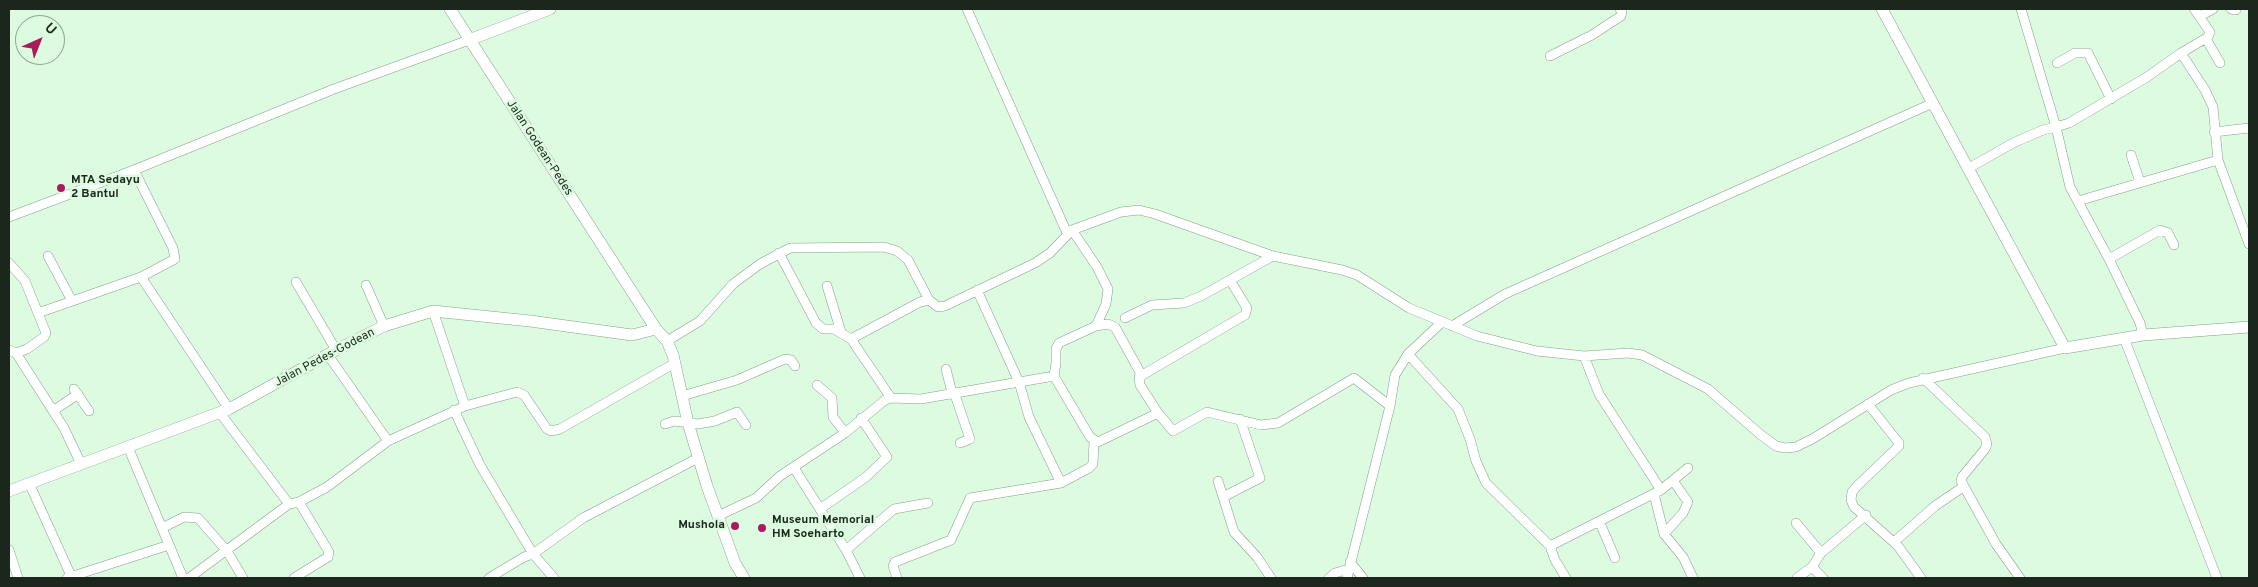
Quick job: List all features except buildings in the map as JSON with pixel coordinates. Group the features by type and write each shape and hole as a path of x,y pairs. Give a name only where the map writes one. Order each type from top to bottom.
{"street":[{"name":"Jalan Godean-Pedes","path":"450,9 656,329 667,342 675,363 698,458 735,563 744,578"},
{"path":"9,217 134,170 334,90 550,9"},
{"path":"967,9 1070,231 1097,267 1108,288 1106,304 1096,326"},
{"path":"1550,56 1592,35 1621,16 1622,12 1620,9"},
{"path":"1882,9 2065,348"},
{"path":"2021,9 2056,126 2070,187 2109,259 2140,323 2143,335"},
{"path":"1969,168 2013,143 2043,130 2069,123 2147,77 2181,53 2206,39 2210,32 2197,12 2213,9"},
{"path":"2206,39 2220,63"},
{"path":"2057,63 2075,52 2088,53 2111,99"},
{"path":"2181,53 2205,90 2213,107 2218,160 2249,244"},
{"path":"1452,326 1505,294 1933,103"},
{"path":"2214,132 2249,128"},
{"path":"2131,155 2140,182"},
{"path":"2078,201 2218,160"},
{"path":"38,313 141,277 174,260 176,257 134,170"},
{"path":"667,342 700,321 733,284 779,253 790,248 801,246 884,247 897,250 908,260 929,300 938,307 945,306 1035,263 1050,253 1070,231 1121,212 1139,210 1273,256 1342,270 1357,275 1409,308 1477,336 1537,351 1584,356 1628,353 1642,355 1708,389 1761,435 1776,446 1785,448 1796,447 1814,438 1891,390 1923,378 2065,348 2143,335 2249,327"},
{"path":"2109,259 2160,230 2168,233 2174,245"},
{"path":"779,253 816,322 824,329 834,329 851,339 891,398"},
{"path":"48,256 72,301"},
{"path":"1125,318 1152,305 1184,303 1273,256"},
{"path":"9,263 25,281 46,329 44,337 27,349 12,351 64,428 81,464"},
{"path":"141,277 168,317 225,411 329,552 328,556 294,578"},
{"path":"1230,280 1247,308 1244,315 1141,374 1138,379 1158,413 1173,430 1207,412 1261,425 1278,423 1354,378 1390,406"},
{"path":"298,285 332,352 388,441"},
{"path":"366,285 384,326"},
{"path":"827,286 840,332"},
{"path":"977,290 1019,382 1029,417 1062,482"},
{"path":"851,339 920,302 929,300"},
{"path":"433,311 465,406"},
{"name":"Jalan Pedes-Godean","path":"9,491 225,411 332,352 384,326 433,311 530,321 632,335 656,329"},
{"path":"1349,570 1390,406 1395,375 1408,354 1442,322"},
{"path":"897,578 893,566 895,562 951,540 970,498 1062,482 1090,468 1093,464 1094,441 1054,376 1056,349 1059,342 1096,326 1108,324 1115,327 1141,374"},
{"path":"2124,338 2217,578"},
{"path":"1408,354 1458,409 1470,439 1476,461 1486,483 1550,546 1555,560 1566,578"},
{"path":"1584,356 1599,394 1658,492 1664,534 1683,557 1693,578"},
{"path":"682,396 737,380 785,359 790,360 796,366"},
{"path":"189,578 227,551 252,530 294,503 327,487 388,441 454,410 517,392 524,395 551,431 560,429 675,363"},
{"path":"946,369 970,439 960,443"},
{"path":"718,516 756,498 780,476 844,433 877,405 891,398 921,399 1054,376"},
{"path":"1923,378 1985,437 1987,444 1985,449 1962,477 1963,487 1996,544 2020,578"},
{"path":"817,385 832,398 833,417 844,433"},
{"path":"53,411 76,391 89,411"},
{"path":"1868,404 1899,443 1899,446 1852,492 1851,500 1854,507 1894,542 1921,578"},
{"path":"454,410 480,465 533,554 554,578"},
{"path":"665,424 674,421 688,423 715,421 737,412 746,425"},
{"path":"1094,441 1098,442 1120,433 1158,413"},
{"path":"820,509 866,477 887,457 861,418"},
{"path":"1223,497 1260,478 1240,419"},
{"path":"128,447 183,578"},
{"path":"489,578 524,557 533,554 583,518 698,458"},
{"path":"794,468 846,550 860,578"},
{"path":"1550,546 1600,523 1658,492 1674,482 1688,468"},
{"path":"1218,481 1234,532 1257,557 1271,578"},
{"path":"1664,534 1683,513 1688,502 1674,482"},
{"path":"29,483 70,578 169,545"},
{"path":"1894,542 1935,506 1963,487"},
{"path":"846,550 894,509 928,503"},
{"path":"1797,578 1812,566 1821,553 1866,516"},
{"path":"162,528 184,517 191,519 197,517 227,551 243,578"},
{"path":"1600,523 1615,558"},
{"path":"1796,523 1821,553"},
{"path":"9,550 18,578"},
{"path":"1812,566 1823,578"},
{"path":"1329,578 1335,573 1349,570 1363,578"}],"place":[{"name":"MTA Sedayu 2 Bantul","path":"61,188"},
{"name":"Mushola","path":"735,526"},
{"name":"Museum Memorial HM Soeharto","path":"762,528"}]}
